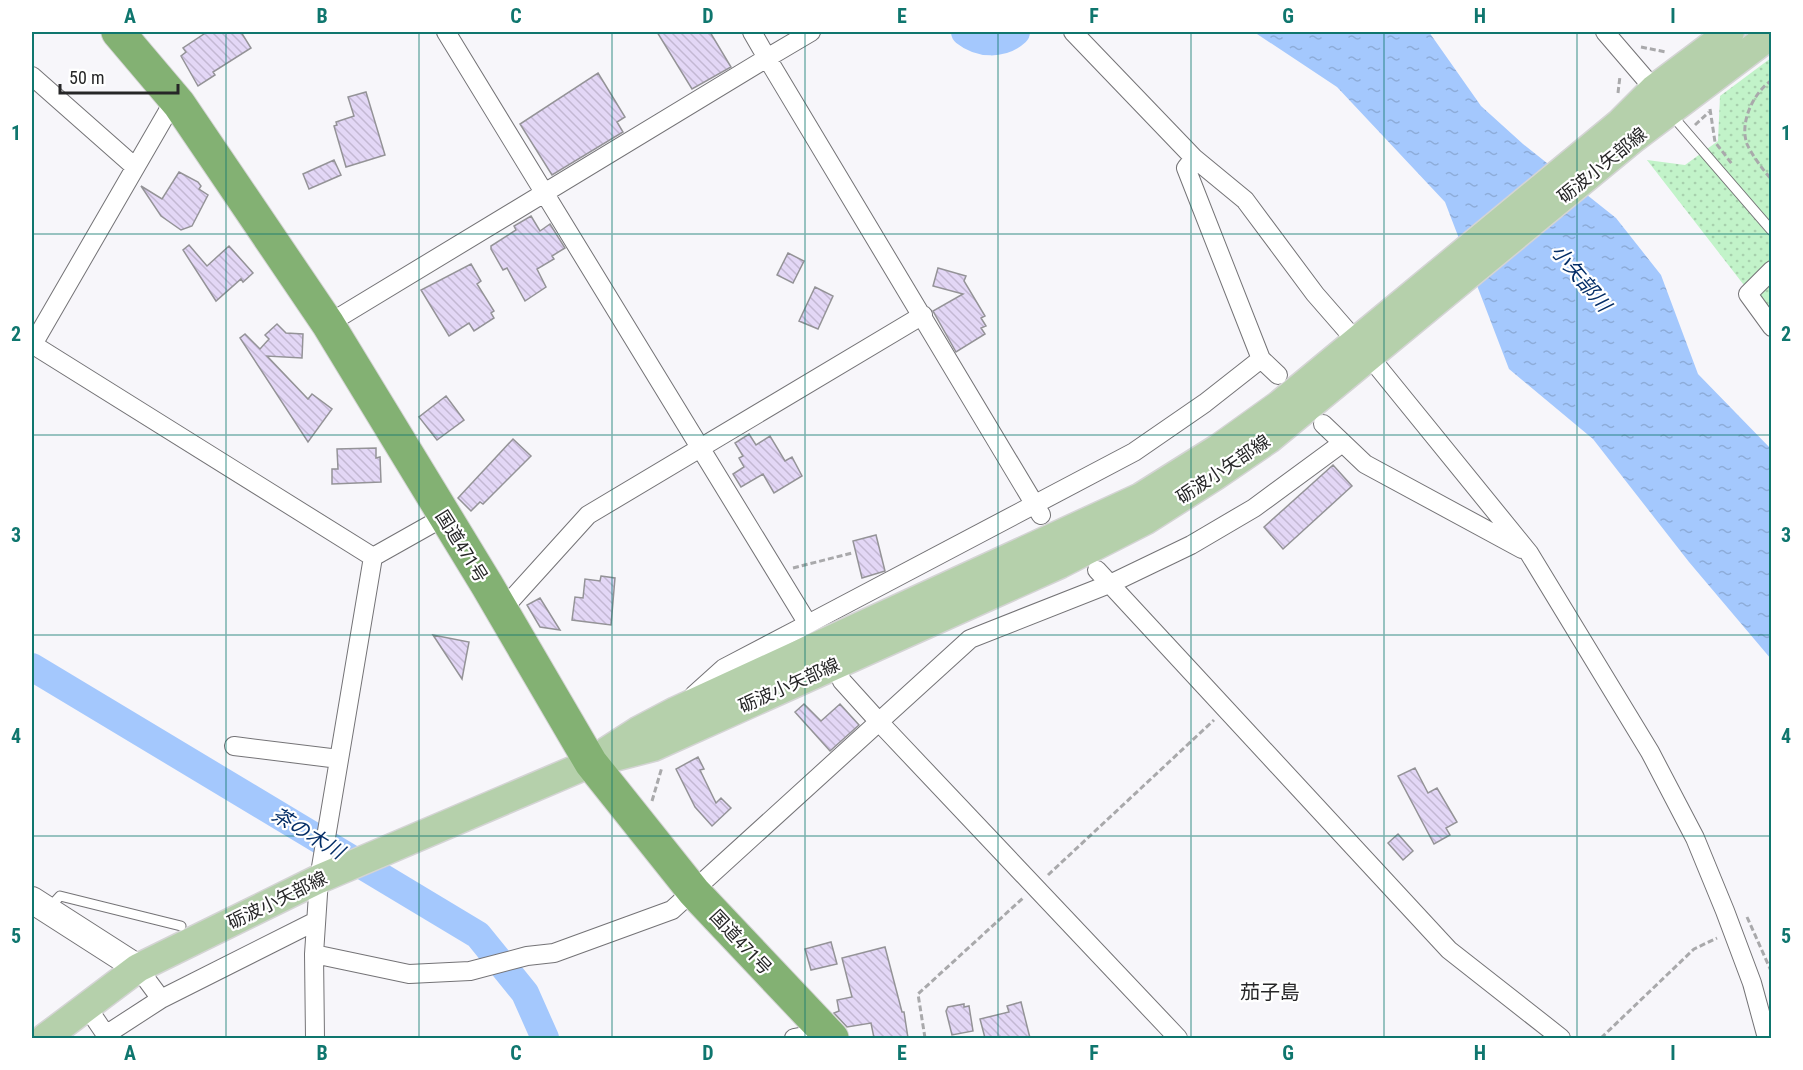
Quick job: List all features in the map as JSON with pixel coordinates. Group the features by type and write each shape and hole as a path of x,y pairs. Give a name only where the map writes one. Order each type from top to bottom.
{"highway":[{"name":"国道471号","path":"118,32 179,104 328,324 502,610 591,763 694,892 829,1035"}],"main road":[{"name":"砺波小矢部線","path":"45,1038 138,968 319,879 591,763 653,747 1060,564 1146,520 1269,439 1368,344 1627,130 1730,32"},
{"name":"砺波小矢部線","path":"1661,100 1772,34"},
{"name":"砺波小矢部線","path":"591,763 638,731 676,711 1141,497 1219,448 1368,344"}],"street":[{"path":"446,32 808,624"},
{"path":"752,32 1037,510"},
{"path":"328,324 811,32"},
{"path":"1073,32 1194,158 1245,200 1316,294 1368,344 1529,553 1650,752 1695,838 1752,983 1767,1038"},
{"path":"1605,32 1661,100"},
{"path":"32,76 135,167"},
{"path":"179,104 168,111 32,345 373,557"},
{"path":"1194,158 1186,168 1261,359 1278,375"},
{"path":"1772,270 1748,294 1772,327"},
{"path":"502,610 588,515 922,315"},
{"path":"676,711 724,668 1037,510 1134,452 1205,403 1261,359"},
{"path":"1323,424 1341,444 1365,464 1529,553"},
{"path":"314,954 409,974 470,971 527,956 554,953 672,910 970,639 1112,583 1191,545 1254,508 1341,444"},
{"path":"373,557 444,517"},
{"path":"315,1038 314,954 319,879 373,557"},
{"path":"1097,570 1112,583 1449,950 1561,1038"},
{"path":"834,664 842,681 880,723 1178,1038"},
{"path":"234,746 339,759"},
{"path":"39,905 138,968 161,999"},
{"path":"87,1007 107,1036 161,999 316,921"},
{"path":"794,1038 829,1035"}],"lane":[{"path":"1661,100 1772,231"},
{"path":"39,905 60,896 182,926"}],"path":[{"path":"1636,46 1676,54"},
{"path":"1772,80 1760,88 1747,113 1746,142 1772,180"},
{"path":"1711,106 1709,112 1715,142 1737,170"},
{"path":"777,572 852,553"},
{"path":"925,1038 918,994 1227,708"},
{"path":"1601,1038 1694,949 1733,931"}],"green space":[{"path":"1771,58 1771,320 1647,160 1685,165 1718,141 1720,96"}],"water":[{"name":"小矢部川","path":"1254,32 1429,32 1481,106 1523,144 1616,218 1661,275 1698,374 1771,449 1771,659 1689,562 1593,439 1509,369 1445,202 1337,87"}],"building":[{"path":"207,32 241,32 251,48 213,72 215,75 198,86 181,56 186,52 183,48"},
{"path":"657,32 710,32 731,67 692,89"},
{"path":"598,73 625,117 617,122 623,132 552,175 520,124"},
{"path":"366,92 385,155 346,167 334,126 337,125 336,122 354,116 348,97"},
{"path":"334,160 341,175 309,189 303,174"},
{"path":"179,172 198,182 201,186 199,189 208,195 192,226 181,230 161,216 141,186 162,199"},
{"path":"531,216 540,231 550,224 565,248 552,256 554,259 537,269 546,287 525,301 507,268 503,270 491,246 516,230 514,226"},
{"path":"189,245 207,266 229,246 253,273 243,282 241,279 216,301 183,250"},
{"path":"788,253 804,261 793,283 777,275"},
{"path":"471,264 481,281 477,284 494,311 491,313 494,318 474,331 469,323 449,336 421,290"},
{"path":"938,268 966,276 964,281 985,316 981,318 986,326 981,328 985,334 956,352 933,311 963,294 933,286"},
{"path":"815,287 833,296 818,329 799,321"},
{"path":"277,324 286,333 303,334 302,358 267,356 308,399 312,394 332,409 308,442 240,338 245,334 260,349 269,339 265,335"},
{"path":"446,396 464,420 437,440 419,417"},
{"path":"749,434 756,445 770,436 785,461 792,457 802,476 774,493 763,474 741,487 733,474 744,467 739,458 743,456 735,443"},
{"path":"513,439 531,456 483,504 480,502 471,511 458,498"},
{"path":"376,448 376,458 380,457 381,482 332,484 332,469 338,469 337,449"},
{"path":"1333,465 1352,486 1283,549 1264,527"},
{"path":"876,535 885,571 862,578 853,541"},
{"path":"601,576 615,578 611,625 572,620 575,597 583,598 585,579 600,581"},
{"path":"540,598 560,630 540,627 527,605"},
{"path":"433,635 469,642 462,679"},
{"path":"804,704 821,721 840,704 859,725 830,751 795,712"},
{"path":"698,757 704,769 700,770 716,803 721,798 731,808 712,826 695,807 676,769"},
{"path":"1415,768 1428,793 1437,788 1457,822 1446,828 1450,835 1434,844 1398,776"},
{"path":"1398,834 1413,851 1403,860 1388,843"},
{"path":"831,942 837,964 811,970 805,949"},
{"path":"885,947 902,1012 904,1012 908,1038 874,1038 871,1023 847,1027 834,1013 839,1011 837,1000 852,997 842,958"},
{"path":"1021,1002 1030,1038 985,1038 980,1019 1009,1012 1007,1006"},
{"path":"964,1004 964,1007 969,1006 973,1031 952,1035 946,1011 948,1007"}],"waterway":[{"path":"965,32 984,41 998,41 1016,32"},
{"name":"茶の木川","path":"32,667 478,935 525,993 545,1038"}],"district":[{"name":"茄子島","path":"1270,992"}]}
